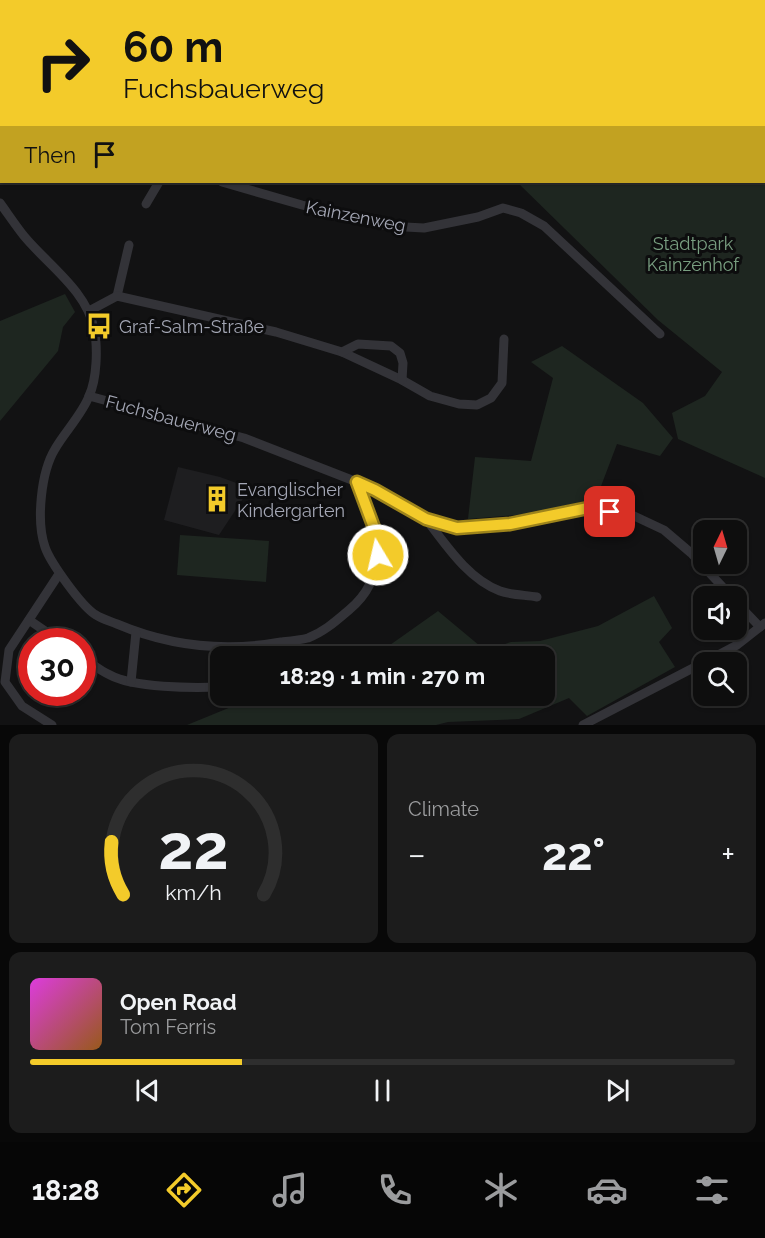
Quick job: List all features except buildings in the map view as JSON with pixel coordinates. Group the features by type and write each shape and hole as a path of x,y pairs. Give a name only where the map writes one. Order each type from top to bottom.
{"street":[{"path":"146,204 158,183"},
{"name":"Kainzenweg","path":"225,183 302,206 368,222 405,228 424,228 478,217 503,208 521,213 544,226 660,334"},
{"name":"Fuchsbauerweg","path":"0,203 24,236 81,298 89,311 97,345 90,396 244,438 375,490 426,519 457,528 510,524 588,508 632,515 664,530 682,545 721,586"},
{"path":"117,296 129,245"},
{"path":"89,311 117,296 276,332 342,352 430,396 459,404 477,405 491,398 502,383 504,339"},
{"path":"342,352 358,344 391,346 400,353 403,363 402,380"},
{"path":"90,396 53,452 42,487 41,524 45,547 59,574 94,614 136,632 179,644 259,646 307,638 330,627 360,602 372,585 378,555 376,533 357,482"},
{"name":"Fuchsbauerweg","path":"426,519 473,575 500,591 537,597"},
{"path":"52,725 22,706 5,682 9,650 59,574"},
{"path":"583,725 722,653 762,625 747,612"},
{"path":"29,620 41,628"},
{"path":"131,682 136,632"},
{"path":"96,666 111,676 131,682 180,688 210,687"}],"shaded area":[{"path":"178,467 220,477 250,488 219,535 164,520"}],"green space":[{"name":"Stadtpark Kainzenhof","path":"518,183 765,183 765,478 678,439 672,413 705,396 722,372 658,320"},
{"path":"65,294 75,312 63,327 58,351 0,421 0,321"},
{"path":"562,346 643,403 673,438 660,456 617,444 595,502 585,501 528,514 468,519 475,457 531,461 553,378 531,362"},
{"path":"180,535 269,541 266,582 177,575"},
{"path":"654,596 672,628 659,642 675,667 587,716 569,698 555,704 555,646 500,646 511,642 540,641 598,626"},
{"path":"438,611 480,646 389,646"},
{"path":"234,706 550,706 519,719 448,722 436,725 187,725"}],"place":[{"name":"Graf-Salm-Straße","path":"99,326"},
{"name":"Evanglischer Kindergarten","path":"217,499"}],"route":[{"path":"378,555 376,533 357,482 426,519 457,528 510,524 588,508 610,512"}]}
